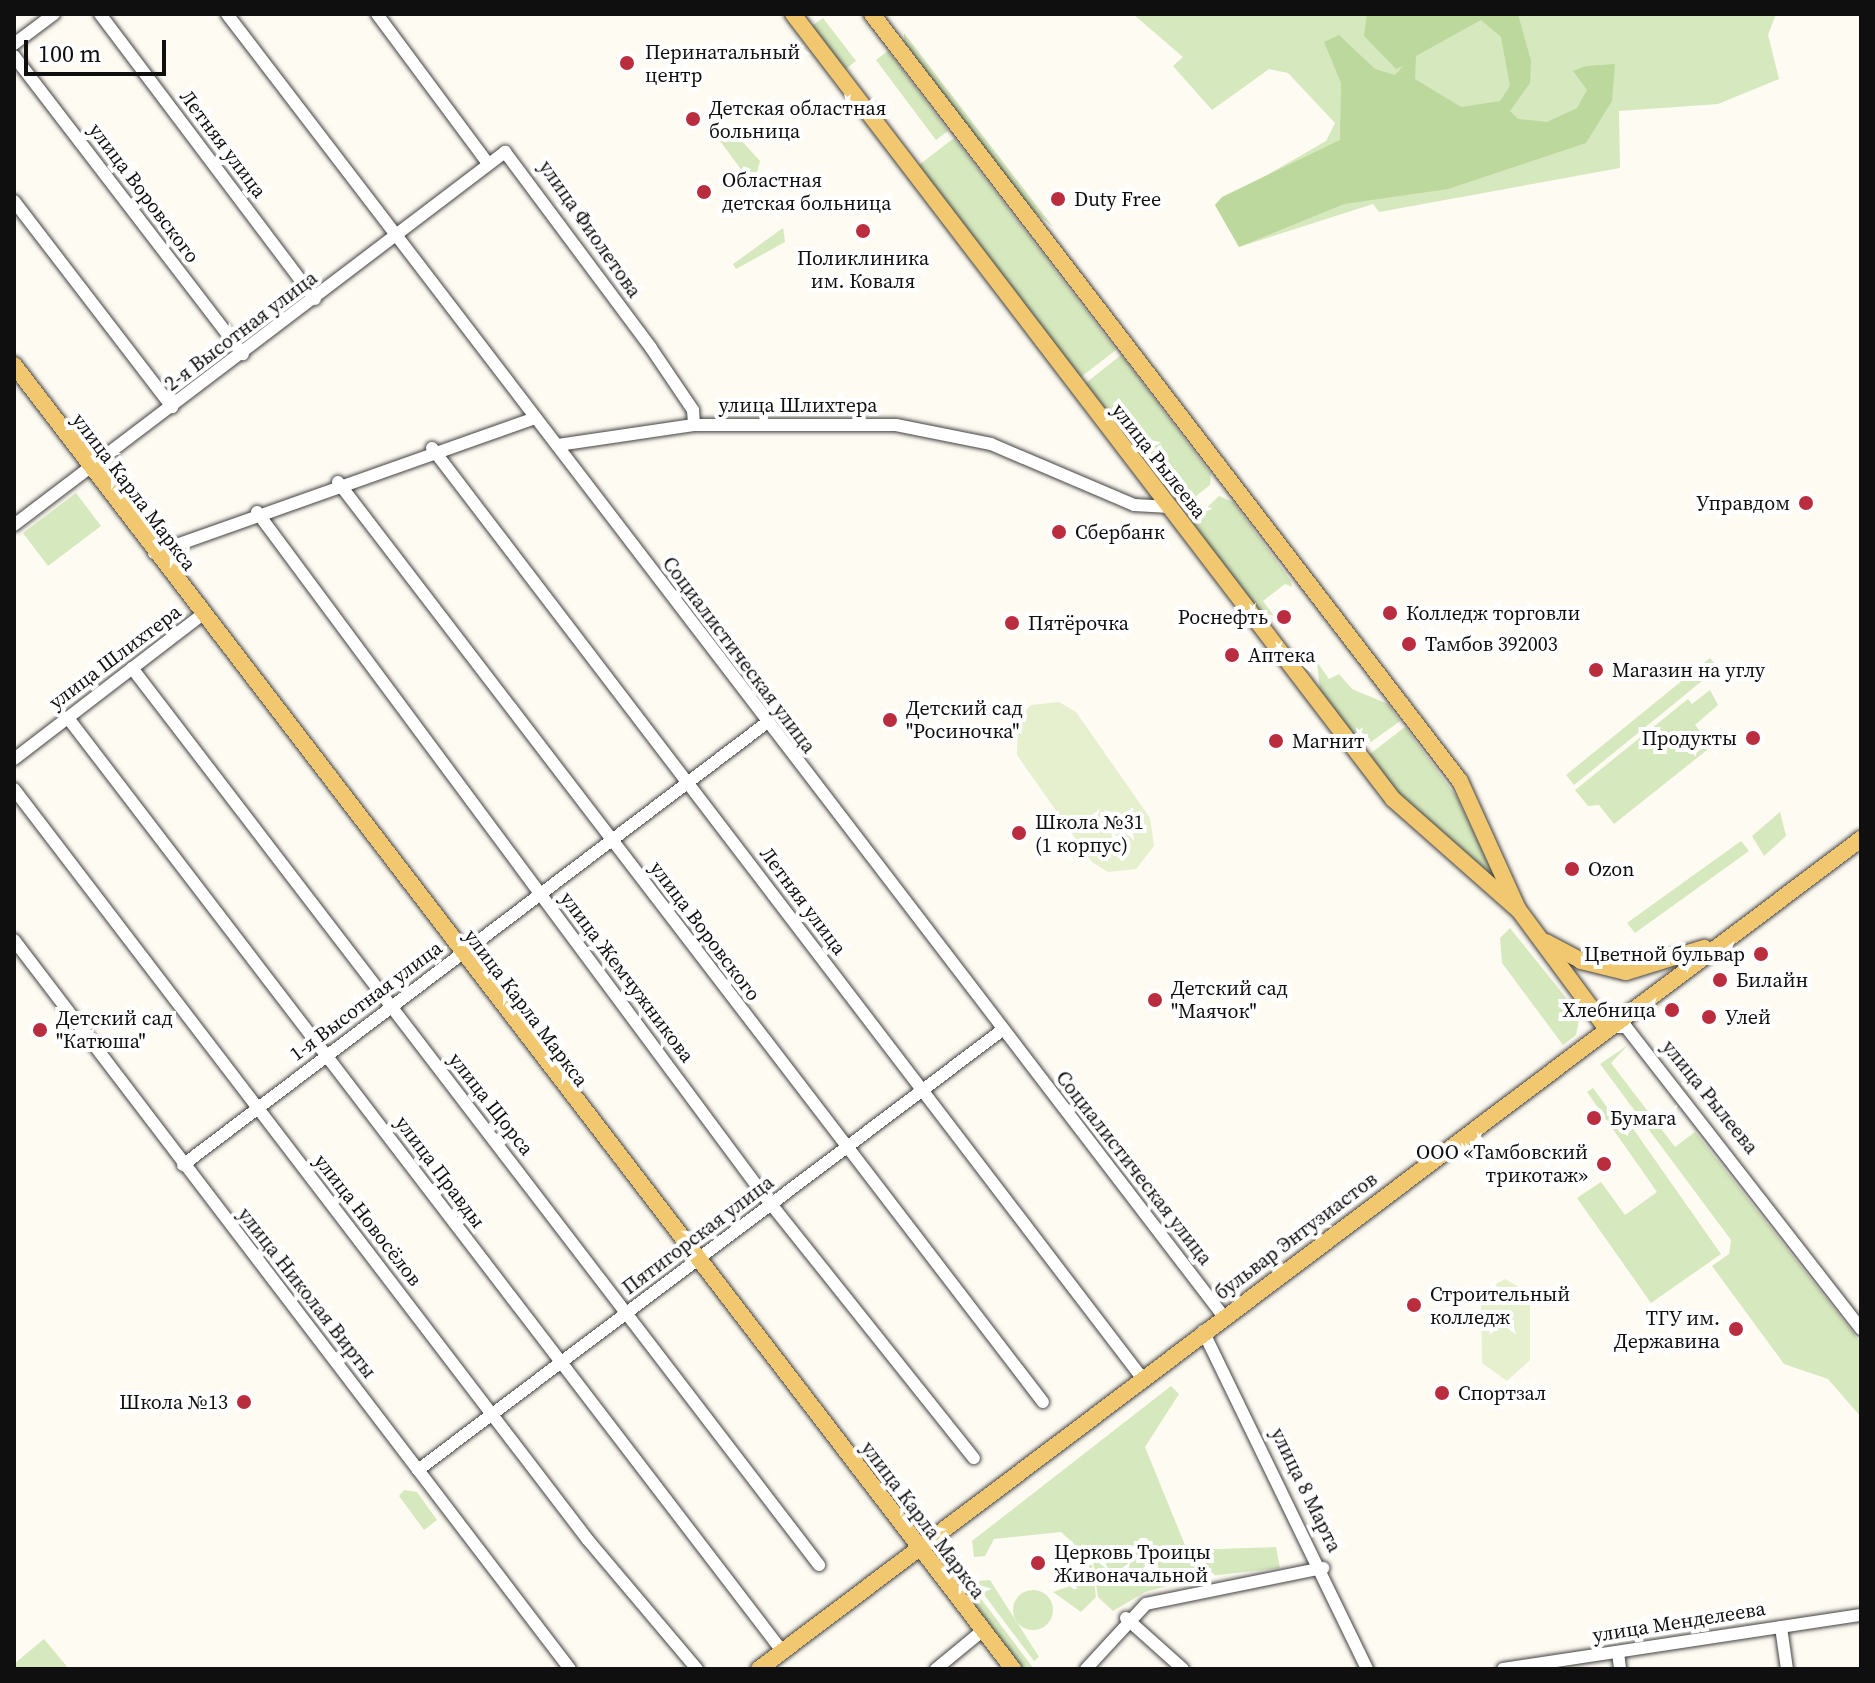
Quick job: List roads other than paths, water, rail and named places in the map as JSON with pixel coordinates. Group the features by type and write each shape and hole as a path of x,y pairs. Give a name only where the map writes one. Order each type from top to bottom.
{"main road":[{"name":"улица Рылеева","path":"793,14 1393,799 1518,909"},
{"name":"улица Рылеева","path":"872,14 1460,781 1518,909 1606,1028"},
{"name":"улица Карла Маркса","path":"14,365 460,955 1013,1669"},
{"name":"бульвар Энтузиастов","path":"759,1669 1203,1331 1861,839"},
{"path":"1535,934 1581,961 1626,972 1721,941"}],"street":[{"path":"14,44 54,14"},
{"name":"Летняя улица","path":"100,14 315,299"},
{"name":"Социалистическая улица","path":"227,14 558,445 765,724 1223,1316"},
{"path":"377,14 487,162"},
{"name":"улица Воровского","path":"14,56 243,354"},
{"name":"улица Фиолетова","path":"487,162 505,152 514,156 684,398 694,425"},
{"name":"2-я Высотная улица","path":"16,520 92,468 397,238 487,162"},
{"path":"14,201 172,407"},
{"path":"154,553 432,448 535,418"},
{"name":"улица Шлихтера","path":"558,445 694,425 835,421 940,432 1052,466 1134,505 1170,507"},
{"name":"Летняя улица","path":"432,448 1142,1378"},
{"name":"улица Воровского","path":"338,482 1043,1402"},
{"name":"улица Жемчужникова","path":"257,512 771,1205 974,1458"},
{"name":"улица Шлихтера","path":"14,759 202,615"},
{"name":"улица Щорса","path":"132,668 819,1565"},
{"name":"улица Правды","path":"68,718 564,1361 782,1651"},
{"name":"1-я Высотная улица","path":"183,1165 765,724"},
{"name":"улица Новосёлов","path":"14,789 493,1414 697,1669"},
{"name":"улица Николая Вирты","path":"14,940 570,1669"},
{"name":"улица Рылеева","path":"1606,1028 1626,1027 1861,1329"},
{"name":"Пятигорская улица","path":"418,1470 1001,1031"},
{"name":"улица 8 Марта","path":"1203,1331 1323,1568 1367,1669"},
{"path":"1086,1669 1126,1618 1169,1597 1323,1568"},
{"name":"улица Менделеева","path":"1503,1669 1861,1615"},
{"path":"1126,1618 1183,1669"},
{"path":"1781,1627 1787,1669"},
{"path":"936,1669 982,1631"},
{"path":"1618,1652 1620,1669"}],"place":[{"name":"Перинатальный центр","path":"627,63"},
{"name":"Детская областная больница","path":"693,119"},
{"name":"Областная детская больница","path":"704,192"},
{"name":"Duty Free","path":"1058,199"},
{"name":"Поликлиника им. Коваля","path":"863,231"},
{"name":"Управдом","path":"1806,503"},
{"name":"Сбербанк","path":"1059,532"},
{"name":"Колледж торговли","path":"1390,613"},
{"name":"Роснефть","path":"1284,617"},
{"name":"Пятёрочка","path":"1012,623"},
{"name":"Тамбов 392003","path":"1409,644"},
{"name":"Аптека","path":"1232,655"},
{"name":"Магазин на углу","path":"1596,670"},
{"name":"Детский сад \"Росиночка\"","path":"890,720"},
{"name":"Продукты","path":"1753,738"},
{"name":"Магнит","path":"1276,741"},
{"name":"Школа №31 (1 корпус)","path":"1019,833"},
{"name":"Ozon","path":"1572,869"},
{"name":"Цветной бульвар","path":"1761,954"},
{"name":"Билайн","path":"1720,980"},
{"name":"Детский сад \"Маячок\"","path":"1155,1000"},
{"name":"Хлебница","path":"1672,1010"},
{"name":"Улей","path":"1709,1017"},
{"name":"Детский сад \"Катюша\"","path":"40,1030"},
{"name":"Бумага","path":"1594,1118"},
{"name":"ООО «Тамбовский трикотаж»","path":"1604,1164"},
{"name":"Строительный колледж","path":"1414,1305"},
{"name":"ТГУ им. Державина","path":"1736,1329"},
{"name":"Спортзал","path":"1442,1393"},
{"name":"Школа №13","path":"244,1402"},
{"name":"Церковь Троицы Живоначальной","path":"1038,1563"}]}
